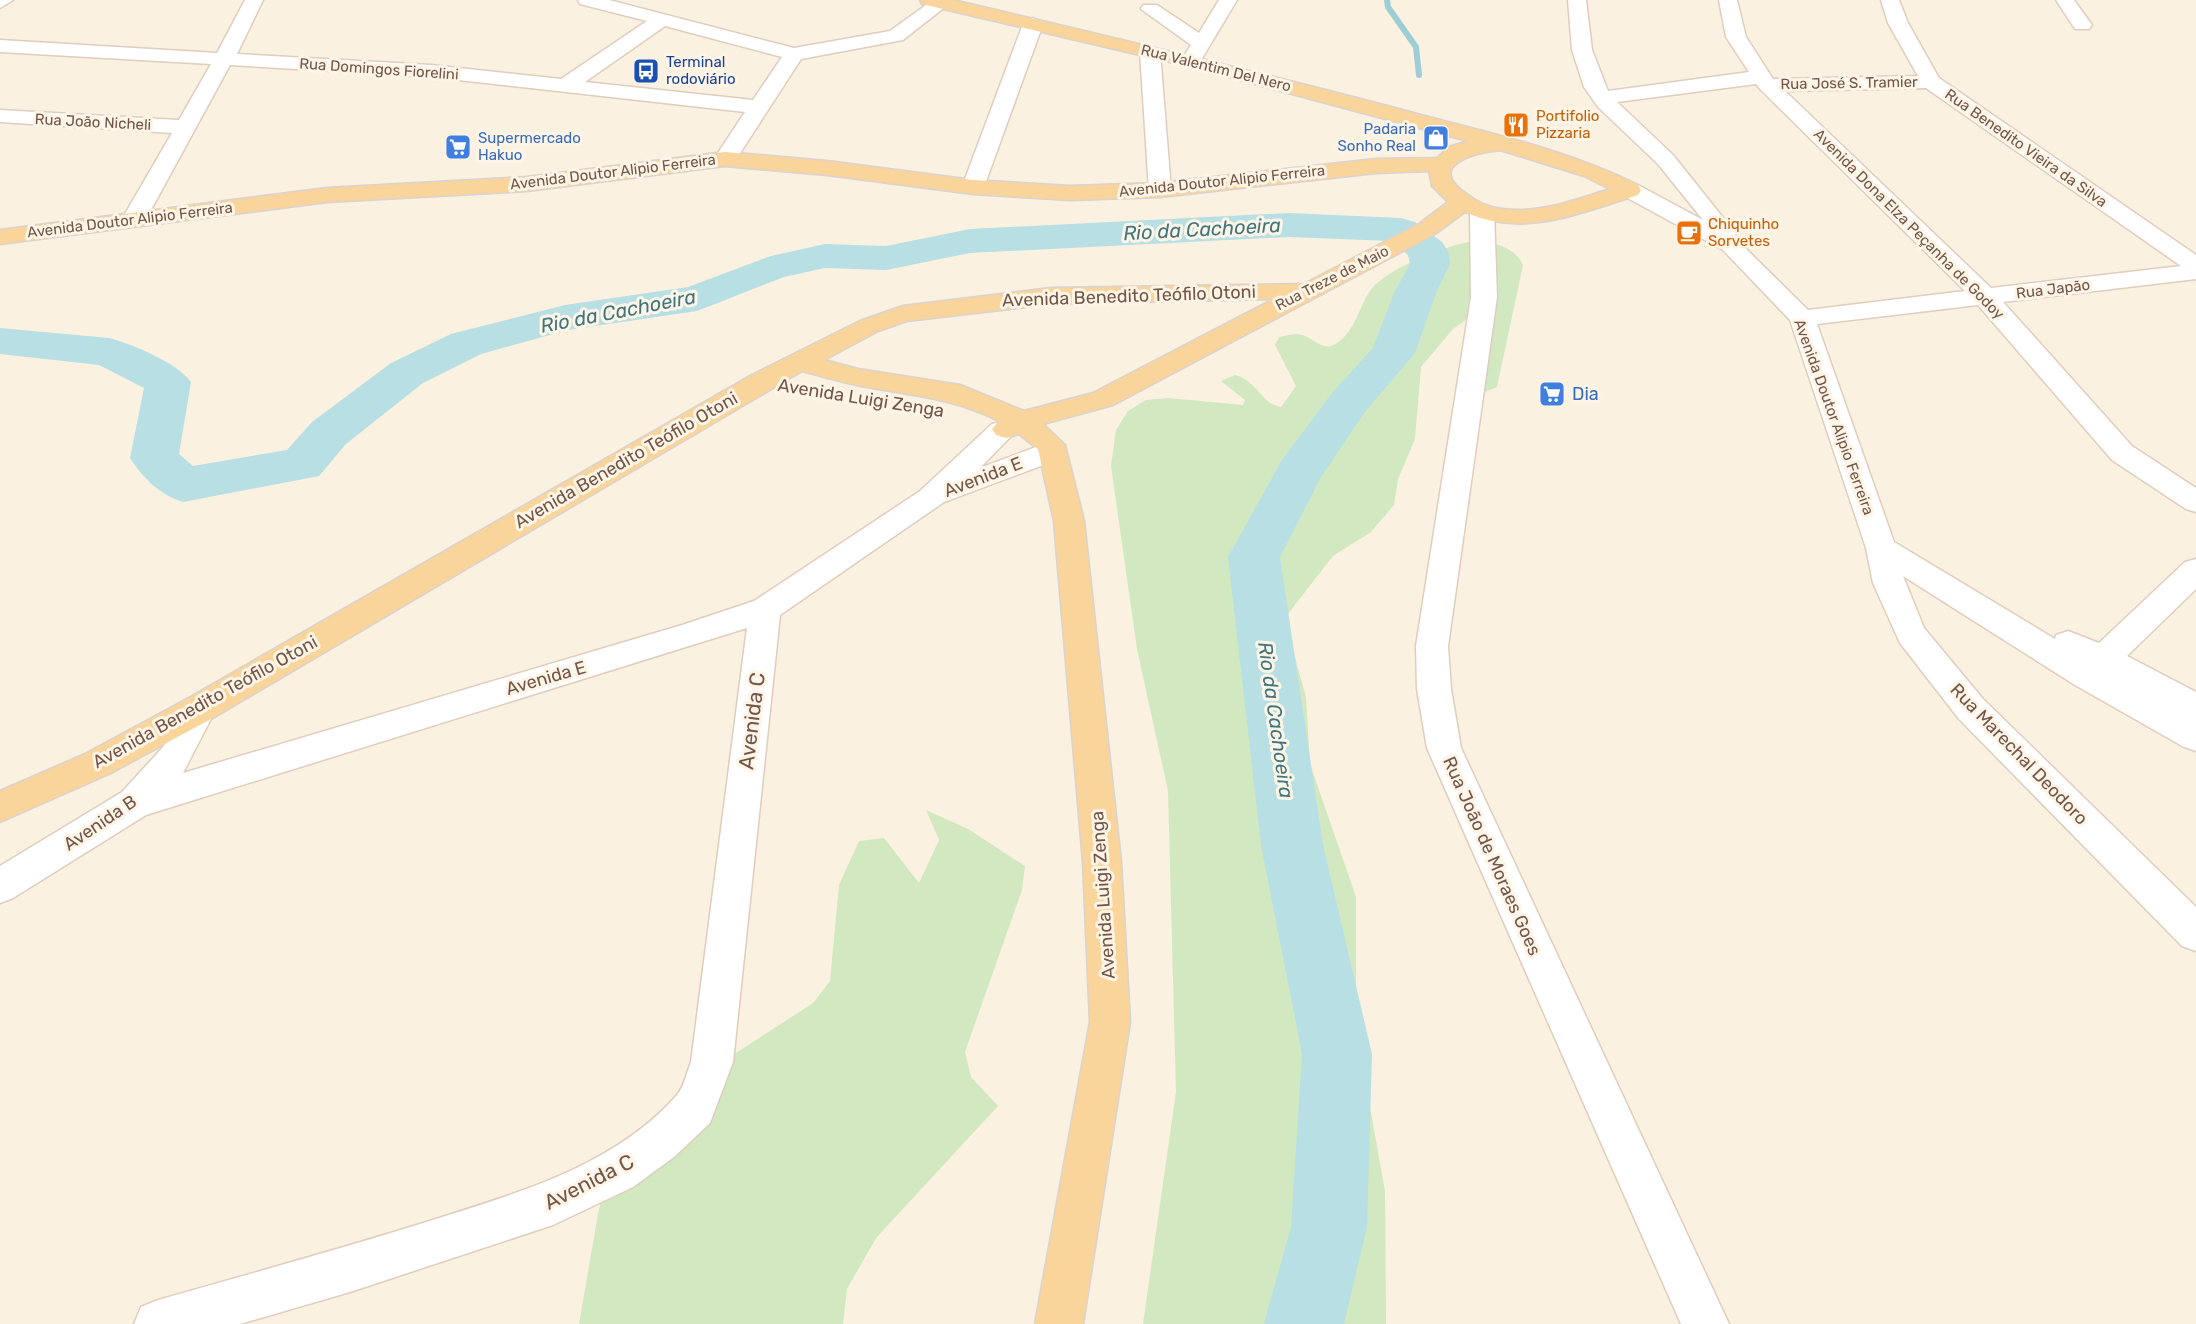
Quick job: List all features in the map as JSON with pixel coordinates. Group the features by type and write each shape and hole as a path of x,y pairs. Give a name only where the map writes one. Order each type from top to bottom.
{"main road":[{"name":"Rua Valentim Del Nero","path":"935,1 1150,52 1196,52 1592,171 1630,190"},
{"path":"1501,143 1471,147 1453,154 1442,164 1439,177 1446,190 1472,208 1514,218 1544,214 1630,190"},
{"name":"Avenida Doutor Alipio Ferreira","path":"0,237 327,195 527,184 724,159 827,168 973,187 1070,194 1160,190 1376,166 1442,164"},
{"name":"Rua Treze de Maio","path":"1012,426 1103,399 1305,291 1472,208"},
{"name":"Avenida Benedito Teófilo Otoni","path":"0,807 97,764 199,709 760,382 869,326 903,314 973,303 1051,296 1305,291"},
{"name":"Avenida Luigi Zenga","path":"799,362 858,376 960,394 1012,426 1048,455 1069,521 1079,603 1102,862 1110,1022 1059,1324"},
{"name":"Avenida Luigi Zenga","path":"760,382 932,406 1012,426"},
{"name":"Rua Treze de Maio","path":"1048,455 1103,399"}],"street":[{"path":"134,219 225,57 254,0"},
{"path":"587,0 794,54 896,36 906,31 935,1"},
{"path":"1150,9 1196,52 1228,0"},
{"path":"1576,0 1585,61 1602,98 1646,139 1709,212 1731,245"},
{"name":"Avenida Dona Elza Peçanha de Godoy","path":"1728,0 1736,37 1764,81 1985,297 2122,453 2196,502"},
{"name":"Rua Benedito Vieira da Silva","path":"1890,0 1898,23 1931,82 2196,266"},
{"path":"2065,0 2082,25"},
{"path":"566,86 663,19"},
{"path":"973,187 1033,24"},
{"name":"Rua Domingos Fiorelini","path":"0,46 225,57 431,71 758,107"},
{"path":"1150,52 1160,190"},
{"path":"724,159 794,54"},
{"name":"Rua José S. Tramier","path":"1602,98 1764,81 1931,82"},
{"name":"Rua João Nicheli","path":"0,116 185,127"},
{"path":"1630,190 1687,188"},
{"name":"Avenida Doutor Alipio Ferreira","path":"1630,190 1731,245 1802,318 1881,548"},
{"name":"Rua João de Moraes Goes","path":"1472,208 1484,297 1432,646 1434,689 1444,748 1705,1324"},
{"name":"Rua Japão","path":"1802,318 2196,272"},
{"name":"Avenida E","path":"135,803 677,639 765,609 930,498 1012,426"},
{"name":"Avenida E","path":"930,498 1048,455"},
{"path":"1881,548 1991,614 2095,668 2196,708"},
{"name":"Rua Marechal Deodoro","path":"1881,548 1889,583 1911,634 1971,709 2196,933"},
{"path":"2095,668 2196,570"},
{"name":"Avenida C","path":"158,1324 350,1269 537,1209 617,1171 659,1142 694,1108 712,1062 765,609"},
{"path":"2095,668 2196,737"},
{"name":"Avenida B","path":"0,886 135,803 176,756 199,709"}],"green space":[{"path":"1480,240 1511,250 1523,265 1497,387 1485,392 1475,380 1476,313 1453,329 1421,367 1415,439 1398,479 1394,505 1371,532 1333,556 1284,619 1306,697 1310,764 1356,897 1356,1029 1385,1191 1386,1324 1143,1324 1176,1092 1168,791 1137,649 1111,466 1116,430 1128,411 1146,400 1168,398 1243,405 1245,400 1221,381 1235,375 1249,382 1269,402 1281,407 1296,386 1275,345 1279,337 1299,334 1324,346 1331,346 1345,336 1355,322 1370,291 1390,273 1437,251"},
{"path":"926,810 968,829 1025,866 1022,890 965,1052 971,1077 998,1106 876,1238 847,1289 843,1324 579,1324 607,1175 716,1066 813,1003 830,981 839,885 859,841 884,838 919,883 939,840"}],"waterway":[{"path":"1387,0 1388,7 1416,47 1419,75"},
{"name":"Rio da Cachoeira","path":"0,341 109,352 168,382 154,458 183,485 302,464 329,433 407,373 466,344 565,318 697,298 771,268 825,256 886,258 970,241 1289,225 1401,230 1428,251 1430,264 1415,293 1393,353 1348,403 1299,472 1254,557 1292,845 1337,1054 1329,1227 1304,1324"}],"place":[{"name":"Terminal rodoviário","path":"646,71"},
{"name":"Portifolio Pizzaria","path":"1516,125"},
{"name":"Padaria Sonho Real","path":"1436,138"},
{"name":"Supermercado Hakuo","path":"458,147"},
{"name":"Chiquinho Sorvetes","path":"1689,233"},
{"name":"Dia","path":"1552,394"}]}
